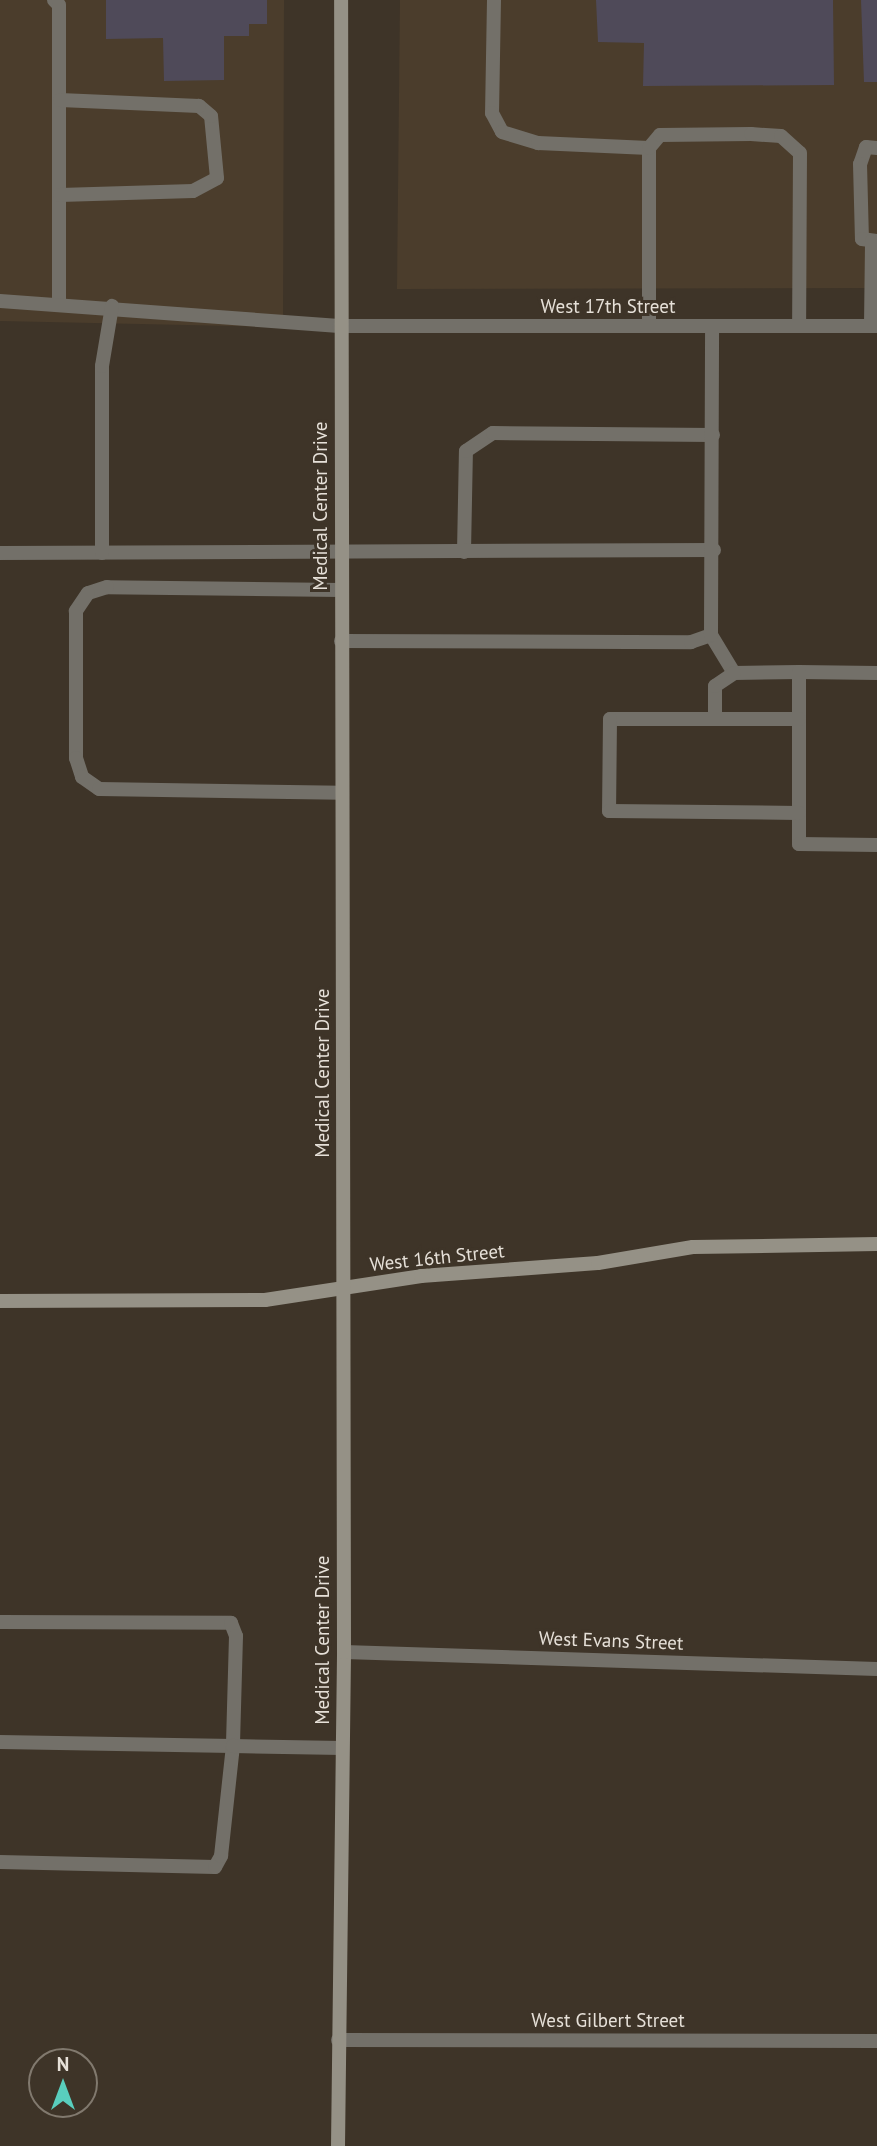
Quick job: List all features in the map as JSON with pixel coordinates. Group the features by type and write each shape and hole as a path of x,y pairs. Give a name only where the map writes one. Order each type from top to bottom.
{"street":[{"path":"54,0 60,5 59,302"},
{"name":"Medical Center Drive","path":"338,2146 344,1651 339,326 341,0"},
{"path":"494,0 492,113 502,132 538,143 649,148"},
{"path":"60,100 199,106 211,116 218,178 193,191 60,195"},
{"path":"649,326 649,148 660,135 781,136 795,144 800,153 799,326"},
{"path":"874,326 874,241 862,239 860,164 866,147 877,148"},
{"name":"West 17th Street","path":"0,301 59,302 193,317 339,326 874,326"},
{"path":"102,553 102,366 112,306"},
{"path":"712,326 714,550 711,635 734,673"},
{"path":"464,551 466,451 493,433 713,435"},
{"path":"0,553 714,550"},
{"path":"341,590 107,587 88,593 76,611 76,758 82,777 99,789 341,793"},
{"path":"341,641 691,642 711,635"},
{"path":"799,672 799,844 877,845"},
{"path":"715,719 715,686 734,673 877,673"},
{"path":"799,719 610,719 609,811 799,813"},
{"name":"West 16th Street","path":"0,1301 265,1300 421,1276 598,1263 693,1247 877,1244"},
{"path":"0,1622 231,1623 236,1636 233,1746 220,1856 215,1867 0,1863"},
{"name":"West Evans Street","path":"344,1651 877,1669"},
{"path":"0,1742 342,1748"},
{"name":"West Gilbert Street","path":"338,2040 877,2041"}],"shaded area":[{"path":"0,0 284,0 283,327 0,321"},
{"path":"400,0 877,0 877,288 397,289"}],"building":[{"path":"106,0 267,0 267,24 249,24 249,36 224,36 224,80 164,81 163,38 106,39"},
{"path":"596,0 833,0 834,85 643,86 644,43 598,42"},
{"path":"861,0 877,0 877,82 864,82"}]}
